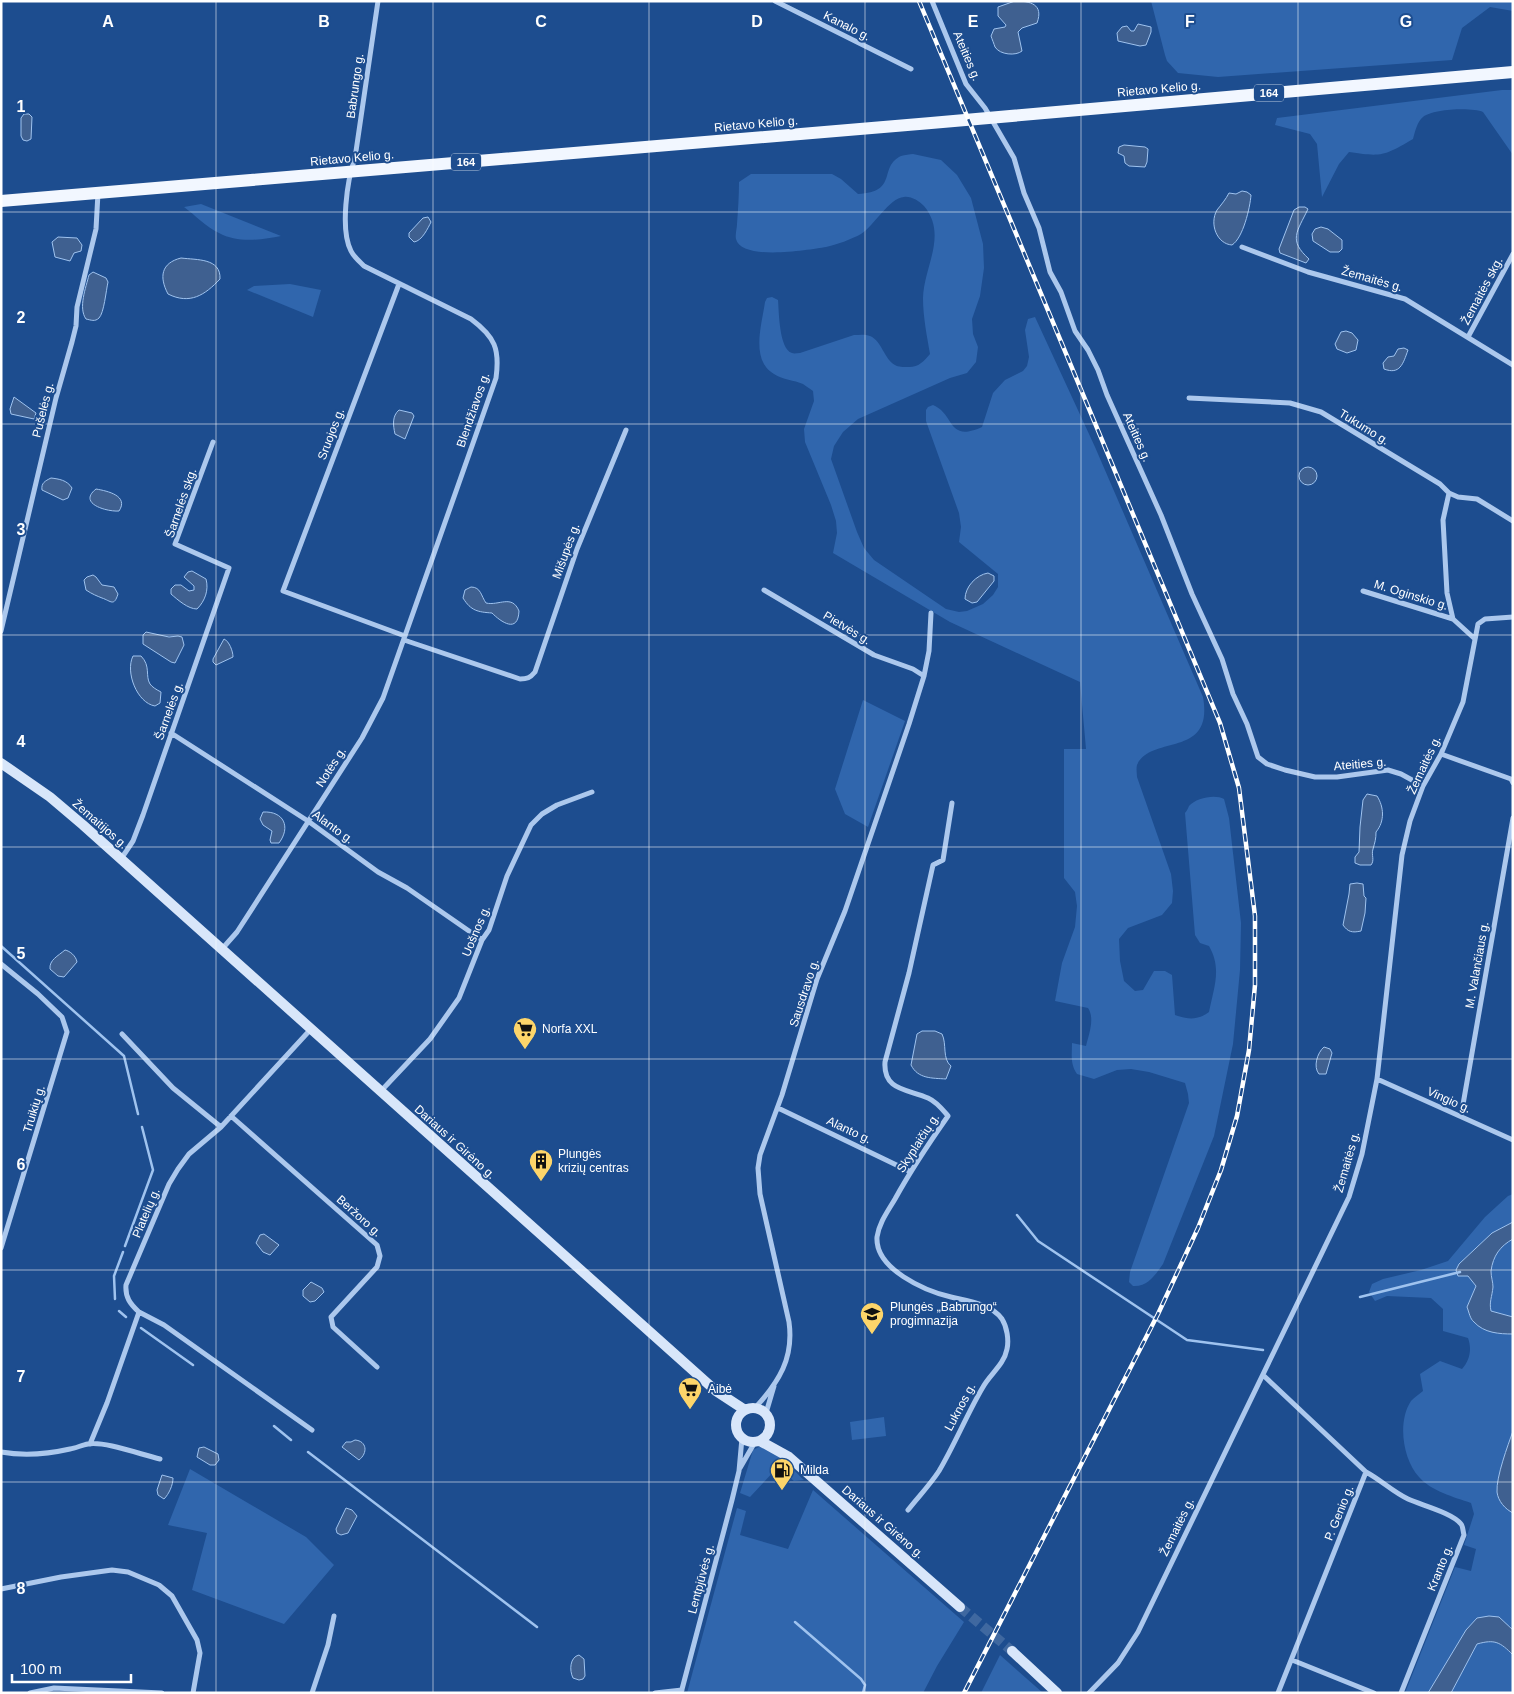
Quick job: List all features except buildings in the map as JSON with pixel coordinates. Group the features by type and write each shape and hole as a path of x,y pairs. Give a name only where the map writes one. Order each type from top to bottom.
{"main road":[{"name":"Rietavo Kelio g.","path":"1,201 1513,72"},
{"name":"Žemaitijos g.","path":"1,763 50,797 177,910"},
{"name":"Dariaus ir Girėno g.","path":"177,910 718,1393 737,1419 736,1429 742,1438 748,1442 758,1442 790,1457"},
{"name":"Dariaus ir Girėno g.","path":"718,1393 750,1409 766,1414 770,1422 770,1431 790,1457 960,1607"},
{"path":"737,1419 750,1409"},
{"path":"758,1442 765,1438 770,1431"},
{"path":"1012,1651 1058,1693"}],"street":[{"name":"Babrungo g.","path":"350,172 355,158 378,1"},
{"name":"Kanalo g.","path":"775,1 911,69"},
{"name":"Ateities g.","path":"932,1 966,84 985,108 1014,158 1024,193 1039,228 1050,272 1061,292 1075,331 1088,350 1098,370 1161,514 1192,594 1222,659 1233,694 1258,757 1267,764 1315,777 1337,777 1388,770 1423,786"},
{"name":"Blendžiavos g.","path":"350,172 347,188 347,238 350,250 356,259 364,266 472,319 483,328 497,347 498,362 492,392 405,638"},
{"name":"Pušelės g.","path":"1,631 56,398 74,334 76,308 96,229 98,194"},
{"name":"Žemaitės g.","path":"1242,247 1308,272 1405,299 1513,365"},
{"name":"Žemaitės skg.","path":"1468,337 1513,254"},
{"name":"Sruojos g.","path":"399,284 282,591 405,638"},
{"name":"Tukumo g.","path":"1189,398 1290,404 1321,412 1440,484 1449,493 1458,497 1477,498 1513,521"},
{"name":"Mišupės g.","path":"405,638 514,677 528,679 535,672 576,549 626,430"},
{"name":"Šarnelės skg.","path":"213,442 175,544 229,568"},
{"path":"1449,493 1443,520 1447,593 1453,618 1475,639"},
{"name":"Šarnelės g.","path":"121,859 136,833 229,568"},
{"name":"Pietvės g.","path":"764,590 874,655 912,669 924,676"},
{"name":"M. Oginskio g.","path":"1363,591 1453,618"},
{"name":"Sausdravo g.","path":"766,1414 775,1384 789,1354 790,1332 760,1194 758,1168 763,1144 778,1108 817,978 845,911 924,676 929,651 931,613"},
{"name":"Žemaitės g.","path":"1089,1693 1118,1663 1138,1632 1349,1197 1362,1154 1376,1079 1402,856 1410,820 1423,786 1441,754 1463,702 1478,624 1485,620 1513,617"},
{"name":"Notės g.","path":"222,949 237,932 362,738 383,698 405,638"},
{"name":"Alanto g.","path":"172,733 308,821 378,872 451,916 482,940"},
{"path":"1441,754 1511,779 1513,783"},
{"name":"Uošnos g.","path":"380,1092 430,1040 459,998 482,940 489,930 508,876 531,825 542,814 557,805 592,792"},
{"name":"Skyplaičių g.","path":"952,803 942,860 933,865 909,973 885,1062 886,1076 891,1083 928,1098 938,1104 948,1116 918,1158 881,1223 877,1236 878,1250 898,1273 915,1284 935,1294 976,1303 995,1311"},
{"name":"M. Valančiaus g.","path":"1461,1116 1513,818"},
{"name":"Truikių g.","path":"1,964 38,994 62,1017 67,1032 1,1248"},
{"name":"Platelių g.","path":"139,1312 126,1297 126,1285 169,1184 178,1168 189,1154 221,1127 311,1029"},
{"path":"122,1034 173,1088 221,1127"},
{"name":"Vingio g.","path":"1376,1079 1513,1140"},
{"name":"Alanto g.","path":"778,1108 911,1172"},
{"name":"Beržoro g.","path":"231,1116 377,1245 380,1256 377,1267 331,1317 333,1327 377,1367"},
{"name":"Luknos g.","path":"908,1510 938,1472 984,1384 1002,1361 1007,1349 1007,1336 1003,1320 995,1311"},
{"path":"90,1444 107,1403 139,1312 164,1325 312,1430"},
{"path":"1263,1376 1366,1472"},
{"name":"Sausdravo g.","path":"750,1409 775,1384"},
{"name":"Lentpjūvės g.","path":"681,1691 739,1471 742,1438"},
{"name":"Lentpjūvės g.","path":"739,1471 758,1442"},
{"path":"1,1452 21,1454 58,1452 90,1444 106,1445 160,1459"},
{"name":"P. Genio g.","path":"1278,1693 1366,1472"},
{"name":"Kranto g.","path":"1366,1472 1380,1479 1395,1492 1407,1499 1452,1517 1461,1524 1464,1535 1401,1693"},
{"path":"1,1589 61,1577 112,1570 128,1572 159,1585 172,1596 197,1640 200,1652 193,1693"},
{"path":"312,1693 328,1645 334,1616"},
{"path":"1292,1660 1374,1693"},
{"path":"30,1693 54,1688 162,1693"},
{"path":"655,1693 681,1691"}],"shaded area":[{"path":"1015,1 1034,5 1039,12 1039,17 1037,23 1022,28 1018,32 1022,51 1016,54 1008,54 997,50 991,36 994,29 1005,27 1006,25 998,16 998,7"},
{"path":"1151,1 1513,1 1513,11 1490,7 1462,28 1452,60 1218,77 1178,73 1167,61"},
{"path":"1138,24 1151,27 1146,45 1140,46 1118,41 1117,33 1122,27 1127,26 1131,31 1134,31"},
{"path":"1513,90 1513,155 1483,112 1462,109 1435,112 1421,119 1416,127 1413,139 1389,152 1376,155 1349,152 1339,164 1322,197 1317,144 1310,134 1275,125 1277,118"},
{"path":"24,114 29,114 32,117 31,139 27,141 23,140 21,136 21,118"},
{"path":"1124,145 1148,149 1145,167 1129,166 1125,163 1124,156 1118,153 1119,147"},
{"path":"913,154 941,160 957,175 971,198 983,244 984,268 980,296 972,319 973,334 978,347 976,362 967,373 950,378 858,419 843,432 834,446 831,459 864,548 874,560 946,609 959,612 967,611 983,604 993,595 998,587 998,574 959,542 961,527 959,513 926,421 926,410 933,405 940,409 957,429 963,432 982,427 993,393 1005,380 1023,371 1027,366 1029,357 1025,330 1028,319 1035,317 1095,447 1203,697 1204,716 1199,729 1191,738 1155,750 1144,756 1137,765 1137,777 1171,874 1172,903 1162,915 1128,928 1119,939 1120,961 1124,981 1135,991 1143,990 1154,971 1165,971 1172,975 1175,1015 1185,1018 1201,1017 1209,1012 1215,986 1216,970 1213,954 1209,946 1200,943 1195,935 1185,813 1192,803 1216,797 1224,799 1229,818 1241,923 1240,970 1233,1044 1214,1136 1163,1264 1151,1280 1143,1285 1133,1286 1129,1282 1130,1272 1189,1103 1185,1083 1149,1072 1131,1069 1117,1070 1094,1079 1077,1074 1072,1063 1072,1043 1086,1046 1091,1026 1090,1012 1088,1008 1055,1001 1062,963 1075,927 1077,906 1075,892 1064,878 1064,749 1086,749 1080,682 950,622 833,553 837,533 836,521 805,442 804,429 814,401 813,391 803,384 774,374 762,360 760,351 760,331 765,302 767,298 772,297 778,300 779,321 784,345 792,353 800,353 854,335 864,335 874,338 888,359 896,366 911,367 923,362 930,354 924,319 923,298 924,286 933,251 934,228 931,217 920,202 904,197 887,207 861,234 830,246 791,252 762,252 741,246 736,239 739,182 751,174 832,174 841,179 858,194 879,189 884,184 890,166 894,161 901,156"},
{"path":"1242,191 1251,195 1243,230 1232,245 1227,244 1222,241 1216,232 1214,227 1215,215 1229,193 1236,194"},
{"path":"201,204 281,236 249,240 226,236 210,228 184,207"},
{"path":"1299,207 1308,209 1296,236 1298,246 1309,259 1306,263 1280,253 1279,249 1294,210"},
{"path":"428,217 431,222 428,228 422,237 414,242 409,237 409,233 423,218"},
{"path":"1321,227 1328,229 1342,240 1342,249 1339,252 1330,252 1313,241 1312,234 1315,229"},
{"path":"58,237 77,238 82,245 81,251 74,253 70,261 55,257 52,242"},
{"path":"181,258 207,261 217,267 220,279 209,290 197,297 183,299 168,294 163,282 164,272 169,263"},
{"path":"93,272 106,278 108,282 101,315 93,320 86,319 83,303 89,275"},
{"path":"290,284 321,290 313,317 247,290 254,286"},
{"path":"1341,332 1352,333 1358,340 1356,350 1347,353 1337,349 1335,344"},
{"path":"1404,348 1408,350 1400,367 1394,371 1384,369 1383,363 1388,357 1394,356 1398,349"},
{"path":"14,397 36,413 34,419 11,414 10,409"},
{"path":"399,410 412,413 414,416 405,439 395,434 395,415"},
{"path":"1308,467 1314,470 1317,476 1314,482 1308,485 1302,482 1299,476 1302,470"},
{"path":"51,478 63,480 70,485 72,488 68,498 63,500 42,490 44,482"},
{"path":"96,489 116,495 121,502 119,511 108,510 92,503 90,499 91,494"},
{"path":"192,571 206,579 207,583 206,595 197,609 187,606 171,594 171,589 175,585 181,585 189,591 194,590 194,586 184,577 188,572"},
{"path":"988,573 994,576 994,581 977,602 972,603 965,599 967,590 972,582 979,576"},
{"path":"93,575 102,585 114,587 118,594 114,602 86,590 84,580"},
{"path":"471,587 479,590 486,603 513,603 519,611 516,622 508,624 492,613 472,608 463,598 465,590"},
{"path":"146,632 169,637 182,637 184,645 175,663 143,644 143,635"},
{"path":"224,639 230,646 233,657 216,665 213,659"},
{"path":"133,656 141,656 146,663 150,684 161,692 160,703 155,706 143,699 134,686 131,670"},
{"path":"863,700 905,721 868,827 845,814 835,789"},
{"path":"1367,794 1377,796 1382,809 1382,819 1376,832 1372,863 1371,865 1360,865 1355,863 1355,857 1359,852 1363,800"},
{"path":"263,812 276,814 283,821 285,831 279,843 271,843 272,831 263,825 260,819"},
{"path":"1350,884 1363,884 1364,896 1366,898 1365,913 1361,931 1353,932 1343,925"},
{"path":"65,950 72,954 77,962 64,977 58,976 50,969 50,966 54,958"},
{"path":"922,1031 935,1031 942,1034 946,1059 951,1066 946,1079 921,1075 911,1065 917,1034"},
{"path":"1324,1047 1330,1049 1332,1053 1326,1074 1319,1074 1316,1068 1317,1060 1319,1053"},
{"path":"1513,1194 1513,1222 1492,1233 1459,1264 1476,1286 1467,1307 1498,1334 1513,1334 1513,1431 1498,1481 1497,1493 1513,1513 1513,1630 1510,1626 1477,1618 1466,1630 1428,1693 1405,1693 1455,1567 1471,1571 1476,1549 1464,1545 1474,1514 1471,1503 1436,1490 1424,1482 1413,1470 1404,1440 1404,1419 1411,1401 1423,1391 1420,1374 1440,1361 1462,1369 1470,1354 1470,1346 1468,1338 1443,1331 1443,1309 1431,1298 1387,1296 1375,1301 1369,1292 1372,1284 1383,1279 1448,1261 1485,1217 1508,1196"},
{"path":"1513,1222 1513,1239 1498,1252 1492,1266 1493,1287 1490,1305 1491,1311 1513,1317 1513,1334 1497,1333 1482,1329 1472,1319 1467,1307 1476,1286 1468,1276 1458,1276 1456,1270 1459,1264 1492,1233"},
{"path":"264,1234 279,1245 270,1255 263,1252 256,1243 260,1235"},
{"path":"1513,1239 1513,1317 1491,1311 1490,1304 1493,1287 1491,1271 1493,1261 1501,1248"},
{"path":"311,1282 322,1288 324,1292 315,1301 310,1302 303,1296 303,1290"},
{"path":"884,1417 886,1436 852,1440 850,1422"},
{"path":"1513,1431 1513,1513 1499,1499 1497,1486 1505,1452"},
{"path":"355,1440 362,1443 365,1448 364,1454 359,1460 342,1447 346,1442"},
{"path":"204,1447 218,1454 219,1460 215,1465 210,1465 197,1457 199,1448"},
{"path":"765,1447 777,1454 804,1480 794,1481 777,1468 750,1497 740,1493 753,1450"},
{"path":"190,1469 306,1537 334,1565 284,1624 192,1590 207,1533 168,1525"},
{"path":"162,1475 173,1478 168,1495 164,1499 158,1495 157,1490"},
{"path":"813,1490 964,1622 923,1693 687,1693 737,1508 746,1511 740,1535 788,1549"},
{"path":"346,1508 352,1510 357,1516 348,1533 341,1535 337,1533 336,1529"},
{"path":"1499,1617 1513,1630 1513,1655 1497,1643 1477,1644 1451,1693 1428,1693 1466,1630 1477,1618"},
{"path":"1489,1641 1499,1643 1513,1655 1513,1693 1451,1693 1477,1644"},
{"path":"579,1655 584,1659 585,1676 579,1680 573,1678 571,1668 572,1661"},
{"path":"1000,1655 1043,1693 981,1693"}],"waterway":[{"path":"1,946 124,1056 138,1114"},
{"path":"125,1246 153,1170 142,1127"},
{"path":"1017,1215 1038,1241 1187,1340 1263,1350"},
{"path":"115,1299 114,1276 123,1252"},
{"path":"1360,1297 1460,1272"},
{"path":"119,1311 126,1317"},
{"path":"141,1328 193,1365"},
{"path":"274,1426 291,1440"},
{"path":"308,1452 537,1627"},
{"path":"795,1622 861,1679 865,1685 863,1693"}],"tunnel":[{"path":"960,1607 1012,1651"}],"railway":[{"path":"919,1 1220,723 1239,788 1255,916 1255,985 1249,1050 1237,1116 1221,1170 1198,1228 1158,1314 964,1693"}],"place":[{"name":"Norfa XXL","path":"525,1050"},
{"name":"Plungės krizių centras","path":"541,1182"},
{"name":"Plungės „Babrungo“ progimnazija","path":"872,1335"},
{"name":"Aibė","path":"690,1410"},
{"name":"Milda","path":"782,1491"}]}
